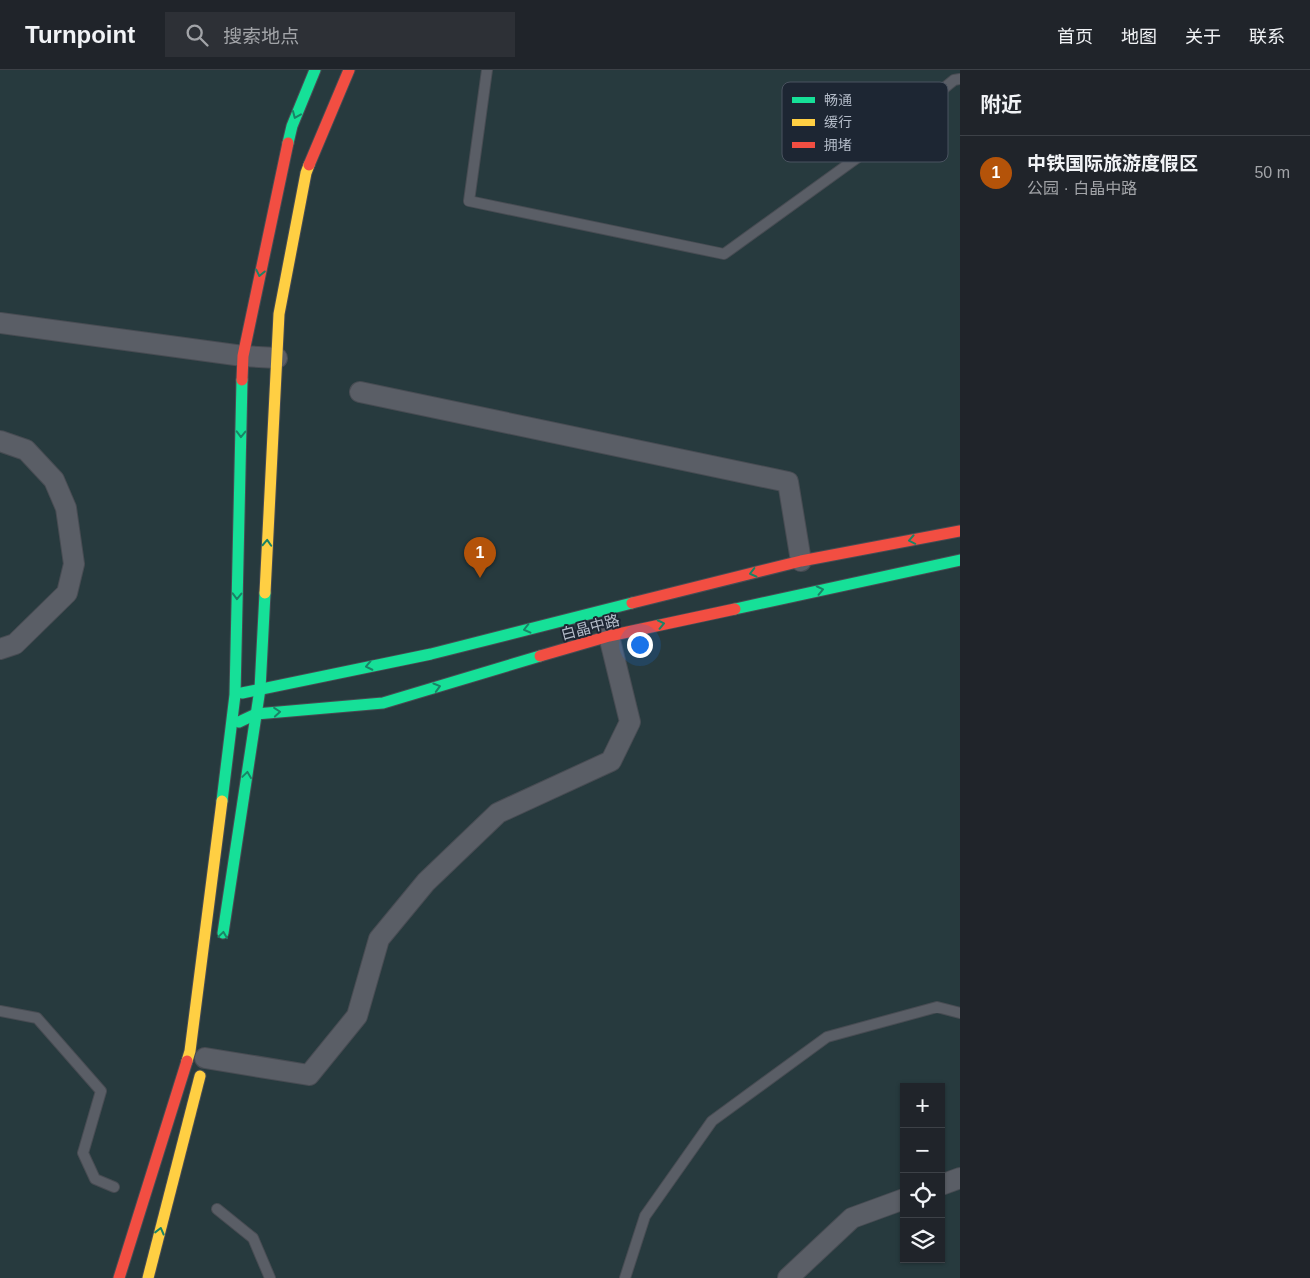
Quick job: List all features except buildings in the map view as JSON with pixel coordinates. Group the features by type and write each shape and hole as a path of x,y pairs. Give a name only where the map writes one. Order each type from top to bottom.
{"street":[{"path":"119,1278 190,1051 234,695 243,356 292,126 315,70"},
{"path":"222,940 260,689 279,314 306,173 349,70"},
{"path":"0,323 243,356 277,358"},
{"path":"360,392 788,482 801,560"},
{"path":"0,441 26,450 54,480 66,508 74,564 67,593 15,644 0,649"},
{"name":"白晶中路","path":"234,695 431,654 801,560 960,531"},
{"name":"白晶中路","path":"231,725 256,714 383,702 609,636 960,560"},
{"path":"148,1278 205,1053 309,1075 357,1016 379,939 426,882 498,813 611,761 630,722 609,636"},
{"path":"945,1184 960,1178"},
{"path":"788,1278 852,1218 900,1200"}],"lane":[{"path":"487,70 469,200 724,254 851,162"},
{"path":"948,85 954,80 960,79"},
{"path":"625,1278 645,1216 712,1121 827,1037 937,1007 960,1014"},
{"path":"0,1011 37,1018 101,1091 83,1153 95,1179 114,1187"},
{"path":"218,1208 252,1238 270,1278"}],"green space":[{"path":"0,70 960,70 960,1278 0,1278"}],"traffic: fast":[{"path":"288,143 292,126 315,70"},
{"path":"222,801 235,695 242,380"},
{"path":"735,609 960,560"},
{"path":"223,933 260,689 265,593"},
{"path":"242,693 431,654 632,603"},
{"path":"239,722 256,714 383,703 540,656"}],"traffic: slow":[{"path":"265,593 279,314 309,165"},
{"path":"187,1061 190,1051 222,801"},
{"path":"148,1278 200,1076"}],"traffic: jam":[{"path":"309,165 349,70"},
{"path":"242,380 243,356 288,143"},
{"path":"632,603 801,561 960,531"},
{"path":"540,656 609,636 735,609"},
{"path":"119,1278 187,1061"}],"place":[{"name":"中铁国际旅游度假区","path":"480,578"}]}
